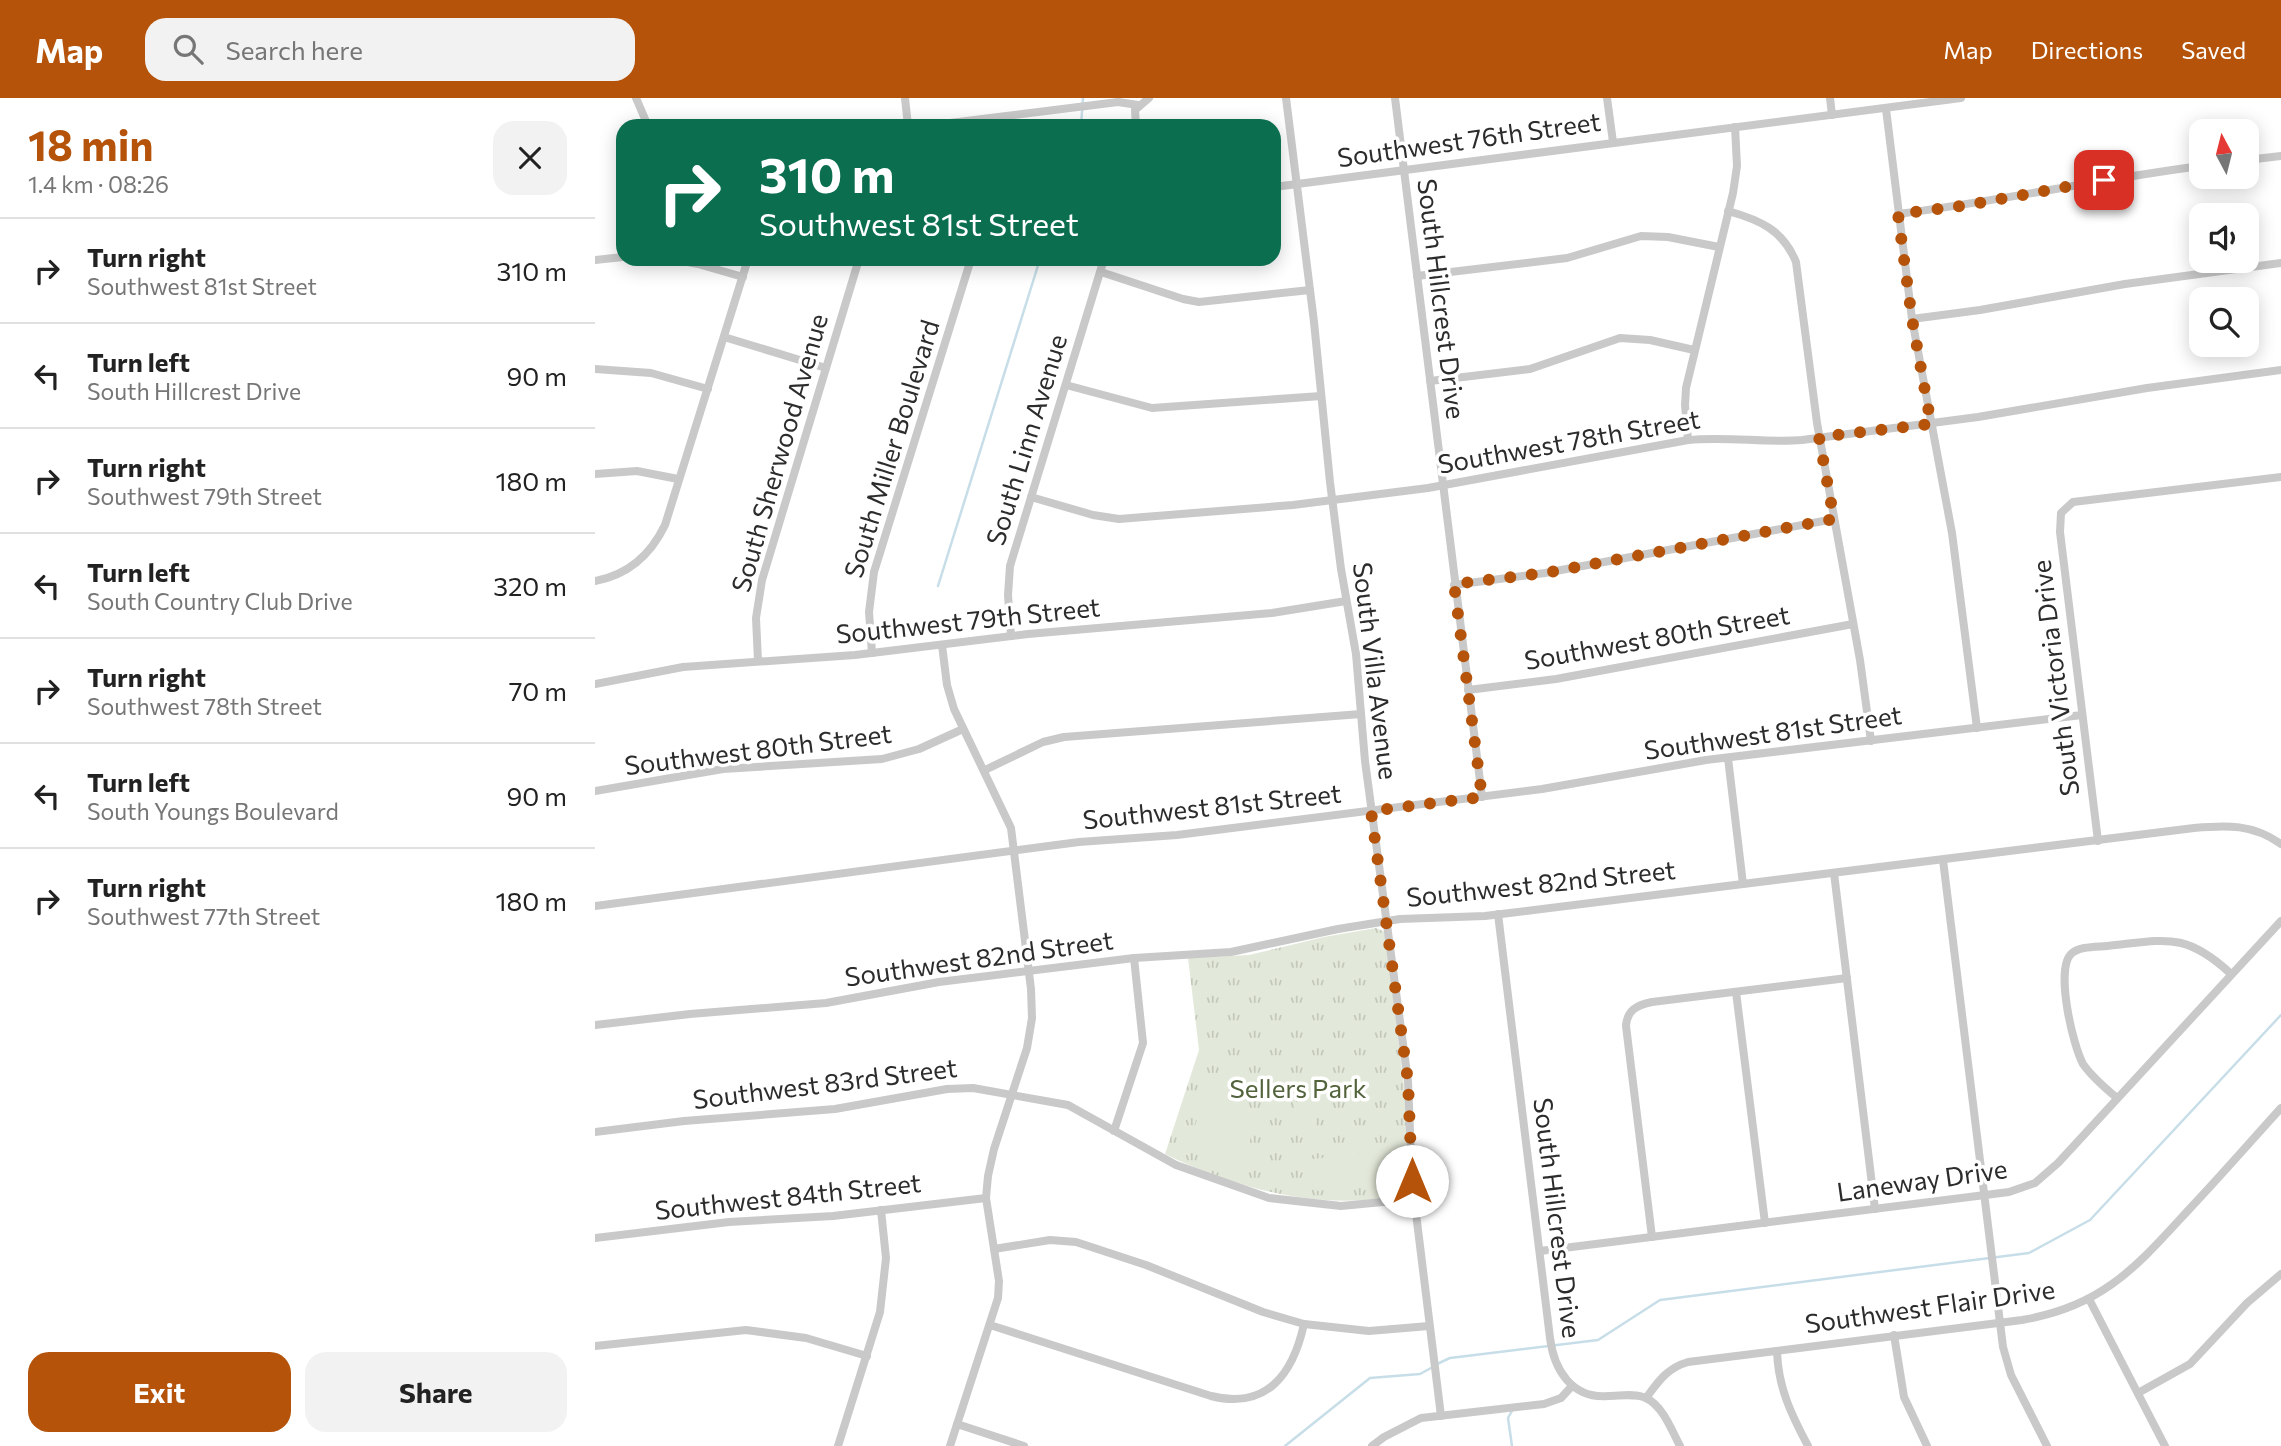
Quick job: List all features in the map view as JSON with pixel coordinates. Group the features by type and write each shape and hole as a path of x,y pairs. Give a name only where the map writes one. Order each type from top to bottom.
{"street":[{"path":"636,98 645,119"},
{"path":"905,98 907,119"},
{"path":"1136,119 1138,105 1149,98"},
{"name":"South Villa Avenue","path":"1286,98 1332,500 1356,654 1371,811 1409,1096 1414,1199 1441,1416"},
{"name":"South Hillcrest Drive","path":"1395,98 1482,797"},
{"path":"1607,98 1613,142"},
{"path":"1830,98 1832,115"},
{"name":"Southwest 76th Street","path":"1281,186 1961,98"},
{"path":"1008,119 1091,105 1123,102 1138,105"},
{"path":"1886,108 1912,319 1952,533 1977,727"},
{"path":"1688,440 1685,397 1736,176 1735,127"},
{"path":"2259,159 2281,156"},
{"path":"1898,214 1968,205 2090,182 2189,168"},
{"path":"1728,211 1752,218 1772,228 1784,240 1796,262 1819,437 1871,741"},
{"path":"1417,276 1567,258 1641,236 1668,237 1719,247"},
{"path":"595,260 616,258"},
{"path":"1912,319 1980,310 2125,284 2281,263"},
{"path":"705,266 743,277"},
{"path":"595,580 623,571 639,561 653,546 665,525 746,266"},
{"name":"South Sherwood Avenue","path":"758,661 756,618 762,580 857,266"},
{"name":"South Miller Boulevard","path":"872,653 869,605 874,572 969,266"},
{"name":"South Linn Avenue","path":"1011,636 1009,574 1102,266"},
{"path":"1101,272 1182,299 1199,302 1310,290"},
{"path":"725,337 826,368"},
{"path":"1430,381 1530,369 1620,338 1650,340 1694,350"},
{"path":"595,369 651,373 708,389"},
{"name":"Southwest 78th Street","path":"1031,497 1093,515 1119,519 1332,500 1443,485 1688,440 1725,437 1781,441 1931,424 2157,386 2281,370"},
{"path":"1066,385 1152,408 1321,396"},
{"path":"595,474 638,471 678,479"},
{"name":"South Victoria Drive","path":"2098,841 2060,532 2062,511 2070,503 2077,501 2281,477"},
{"path":"1454,584 1545,573 1834,519"},
{"name":"Southwest 79th Street","path":"595,684 683,667 872,653 1011,636 1272,613 1346,601"},
{"name":"Southwest 80th Street","path":"1468,690 1556,679 1853,624"},
{"path":"942,645 947,685 963,729 1007,818 1015,851 1032,1007 1031,1030 992,1156 986,1198 999,1291 950,1446"},
{"path":"985,770 1043,742 1064,737 1361,714"},
{"name":"Southwest 81st Street","path":"595,906 1098,840 1197,833 1482,797 1570,785 1679,764 2082,715"},
{"name":"Southwest 80th Street","path":"595,792 723,769 893,757 919,749 963,729"},
{"path":"1728,758 1743,884"},
{"name":"Southwest 82nd Street","path":"595,1025 826,1003 939,982 1029,970 1134,958 1231,952 1386,921 1498,914 2229,825 2256,830 2281,844"},
{"path":"1943,860 1991,1253 2008,1369 2047,1446"},
{"path":"1834,873 1875,1209"},
{"name":"South Hillcrest Drive","path":"1498,914 1550,1338 1554,1359 1571,1386"},
{"name":"Laneway Drive","path":"1540,1251 2017,1190 2043,1177 2281,921"},
{"path":"2117,1098 2089,1072 2076,1049 2064,976 2066,962 2071,954 2088,948 2171,940 2201,949 2231,974"},
{"path":"1114,1131 1143,1043 1134,958"},
{"path":"1652,1237 1626,1026 1629,1014 1634,1008 1645,1003 1847,978"},
{"path":"1736,992 1765,1223"},
{"name":"Southwest 83rd Street","path":"595,1132 684,1121 835,1109 947,1088 973,1088 1067,1105 1176,1165 1269,1198 1341,1206 1414,1199"},
{"name":"Southwest Flair Drive","path":"1646,1398 1665,1373 1679,1365 2051,1314 2089,1299 2120,1280 2145,1257 2281,1108"},
{"name":"Southwest 84th Street","path":"595,1238 729,1222 812,1218 986,1198"},
{"path":"838,1446 880,1312 885,1279 881,1210"},
{"path":"994,1249 1050,1240 1084,1244 1146,1265 1263,1312 1304,1324 1369,1331 1429,1326"},
{"path":"2138,1393 2190,1364 2247,1303 2281,1274"},
{"path":"2089,1299 2165,1446"},
{"path":"990,1325 1211,1396 1231,1400 1258,1394 1278,1381 1295,1357 1304,1324"},
{"path":"595,1346 746,1330 791,1335 867,1356"},
{"path":"1894,1335 1904,1397 1927,1446"},
{"path":"1777,1350 1782,1391 1808,1446"},
{"path":"1372,1446 1421,1418 1551,1403 1561,1398 1571,1386 1599,1396 1625,1395 1646,1398 1661,1412 1680,1446"},
{"path":"957,1424 1024,1446"}],"green space":[{"name":"Sellers Park","path":"1376,928 1383,931 1386,937 1404,1086 1407,1119 1406,1192 1391,1198 1348,1201 1294,1196 1241,1184 1165,1154 1199,1050 1188,958 1249,955"},
{"path":"1205,1096 1232,1104 1248,1118 1250,1138 1239,1165 1189,1143"},
{"path":"1312,1100 1316,1127 1297,1129 1293,1102"},
{"path":"1395,1149 1399,1181 1317,1191 1313,1159"}],"waterway":[{"path":"1082,119 1083,98"},
{"path":"938,586 1038,266"},
{"path":"1437,1364 1450,1358 1598,1340 1660,1300 2029,1253 2090,1220 2281,1015"},
{"path":"1285,1446 1370,1378 1420,1374 1431,1368"},
{"path":"1512,1446 1508,1418 1513,1409"}],"route":[{"path":"1412,1181 1408,1081 1371,811 1482,797 1454,584 1545,573 1834,519 1819,437 1931,424 1912,319 1898,214 1968,205 2104,180"}]}
